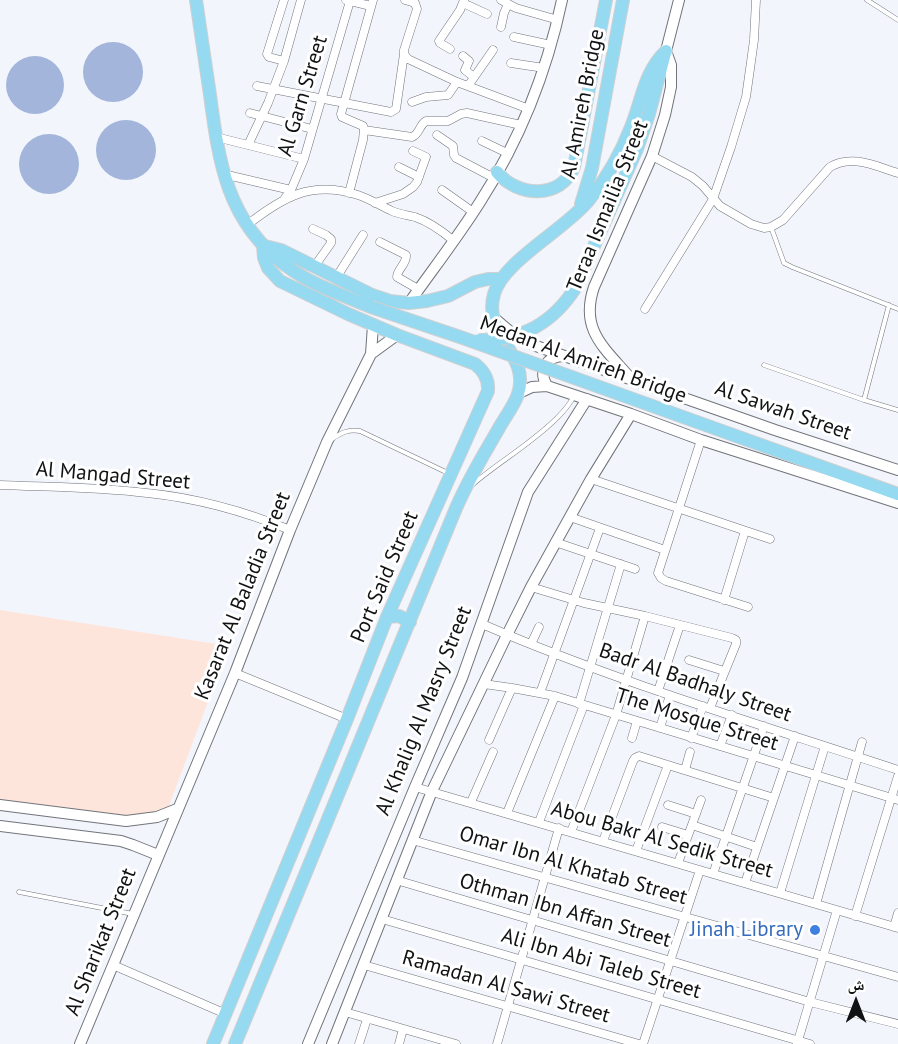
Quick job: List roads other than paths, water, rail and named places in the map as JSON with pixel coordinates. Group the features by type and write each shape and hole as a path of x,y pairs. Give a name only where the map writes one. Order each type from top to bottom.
{"main road":[{"path":"196,0 223,174 231,196 247,225 263,246 281,250 381,299 409,303 436,299 482,280 501,279"},
{"path":"409,303 473,212 507,153 529,109 544,68 562,0"},
{"name":"Al Amireh Bridge","path":"495,175 513,186 534,192 555,187 571,173 606,0"},
{"name":"Al Amireh Bridge","path":"578,214 592,168 623,0"},
{"name":"Teraa Ismailia Street","path":"632,380 597,338 590,322 589,304 594,287 652,156 662,126 671,87 671,65 666,51 679,0"},
{"path":"666,51 649,73 633,124 619,155 600,186 578,214 521,259 497,286 493,301 493,317 498,332 517,363 519,393 532,387 546,386 701,440 898,503"},
{"path":"463,338 502,339 528,332 560,309 576,287 638,149 666,51"},
{"name":"Medan Al Amireh Bridge","path":"263,246 286,267 300,275 371,307 898,494"},
{"name":"Port Said Street","path":"213,1044 347,720 387,617 488,391 487,378 480,368 469,361 397,335 348,314 280,280 271,273 265,263 263,246"},
{"name":"Al Sawah Street","path":"493,317 524,340 564,356 775,430 898,470"},
{"name":"Kasarat Al Baladia Street","path":"158,855 235,673 290,530 327,442 371,354 374,325"},
{"name":"Kasarat Al Baladia Street","path":"371,354 397,335"},
{"path":"546,386 542,372 546,363 554,357 564,356"},
{"name":"Port Said Street","path":"235,1044 462,493 519,393"},
{"name":"Al Khalig Al Masry Street","path":"308,1044 462,678 528,492 587,399"},
{"name":"Al Khalig Al Masry Street","path":"332,1044 432,791 531,587 591,479 631,414"},
{"path":"399,590 412,595 421,594"},
{"path":"387,617 399,616 410,622"},
{"path":"0,805 126,821 157,817 177,809"},
{"path":"0,825 120,841 158,855"},
{"name":"Al Sharikat Street","path":"80,1044 158,855"}],"street":[{"path":"284,0 267,54 269,57 284,61"},
{"path":"248,145 274,89 301,0"},
{"path":"645,309 713,199 746,97 754,40 756,0"},
{"path":"348,1 372,3"},
{"name":"Al Garn Street","path":"285,198 291,190 304,159 348,1"},
{"path":"257,86 388,113 394,111 404,54 417,9 416,5 410,1"},
{"path":"450,49 439,41 464,1 488,14"},
{"path":"501,27 505,2 558,20"},
{"name":"Al Garn Street","path":"364,130 363,126 340,114 372,3"},
{"path":"514,37 551,45"},
{"path":"468,86 493,50"},
{"path":"404,54 411,61 457,82 529,109"},
{"path":"463,56 469,62 465,70 474,77"},
{"path":"511,63 544,68"},
{"path":"412,102 426,97 448,95 457,82"},
{"path":"250,113 312,129"},
{"path":"350,193 364,130 411,137 418,133 423,122 448,121 467,113 521,125"},
{"path":"437,135 453,146 456,158 495,175"},
{"path":"216,137 304,159"},
{"path":"482,141 507,153"},
{"path":"375,203 409,191 417,182 426,157 413,151"},
{"path":"652,156 692,177 720,206 750,224 764,228 783,220 836,164 851,160 898,172"},
{"path":"399,167 419,177"},
{"path":"223,174 291,190"},
{"path":"247,225 285,198 310,191 324,190 350,193 414,217 442,231 454,241"},
{"path":"442,190 473,212"},
{"path":"313,229 326,234 331,239 331,243 314,267"},
{"path":"336,278 363,236"},
{"path":"380,242 406,255 406,260 397,277 418,289"},
{"path":"701,440 658,573 661,578 748,607"},
{"path":"591,479 770,539"},
{"name":"Al Mangad Street","path":"0,485 116,490 168,496 239,511 290,530"},
{"path":"570,518 665,550"},
{"path":"540,693 600,528"},
{"path":"724,600 745,531"},
{"path":"555,542 635,569"},
{"path":"539,822 581,704 621,564"},
{"path":"531,587 573,600 736,640 724,672 691,738"},
{"path":"570,832 616,715 645,616"},
{"name":"Badr Al Badhaly Street","path":"482,624 554,654 626,680 898,770"},
{"path":"658,691 680,625"},
{"path":"531,644 539,627"},
{"path":"689,660 724,672"},
{"path":"235,673 347,720"},
{"name":"The Mosque Street","path":"484,684 555,696 895,799"},
{"path":"489,740 512,688"},
{"path":"660,728 670,695"},
{"path":"507,813 555,696"},
{"path":"720,746 732,715"},
{"path":"632,738 638,721"},
{"path":"713,874 764,726"},
{"path":"745,883 795,736"},
{"path":"816,904 862,742"},
{"path":"780,894 825,746"},
{"path":"471,802 493,752"},
{"path":"685,770 690,752"},
{"path":"603,841 633,761 639,756 774,798"},
{"path":"636,851 668,765"},
{"path":"855,916 895,799 898,776"},
{"name":"Abou Bakr Al Sedik Street","path":"415,787 896,928"},
{"path":"678,863 701,800"},
{"path":"668,805 696,814"},
{"path":"692,825 758,847"},
{"path":"662,827 688,835"},
{"path":"497,1044 559,828"},
{"name":"Omar Ibn Al Khatab Street","path":"412,840 898,976"},
{"path":"641,1044 658,1000 700,870"},
{"name":"Othman Ibn Affan Street","path":"396,880 810,1002 898,1024"},
{"path":"798,1042 837,910"},
{"path":"896,928 898,913"},
{"name":"Ali Ibn Abi Taleb Street","path":"382,919 810,1044"},
{"path":"113,965 226,1014"},
{"name":"Ramadan Al Sawi Street","path":"364,965 641,1044"},
{"path":"345,1012 452,1043"},
{"path":"359,1044 367,1019"},
{"path":"399,1044 403,1029"}],"lane":[{"path":"867,0 898,20"},
{"path":"771,226 784,263 898,309"},
{"path":"864,400 889,305"},
{"path":"764,364 898,410"},
{"name":"Port Said Street","path":"462,493 547,428 575,395"},
{"path":"327,442 345,431 360,431 451,474"},
{"path":"19,892 134,914"}],"water":[{"path":"113,42 134,51 143,72 134,93 113,102 92,93 83,72 92,51"},
{"path":"35,56 51,61 59,69 64,85 59,101 51,109 35,114 19,109 11,101 6,85 11,69 19,61"},
{"path":"126,120 143,125 151,133 156,150 151,167 143,175 126,180 109,175 101,167 96,150 101,133 109,125"},
{"path":"49,134 61,136 74,147 79,164 77,176 66,189 49,194 37,192 24,181 19,164 21,152 32,139"}],"place":[{"name":"Jinah Library","path":"815,930"}]}
